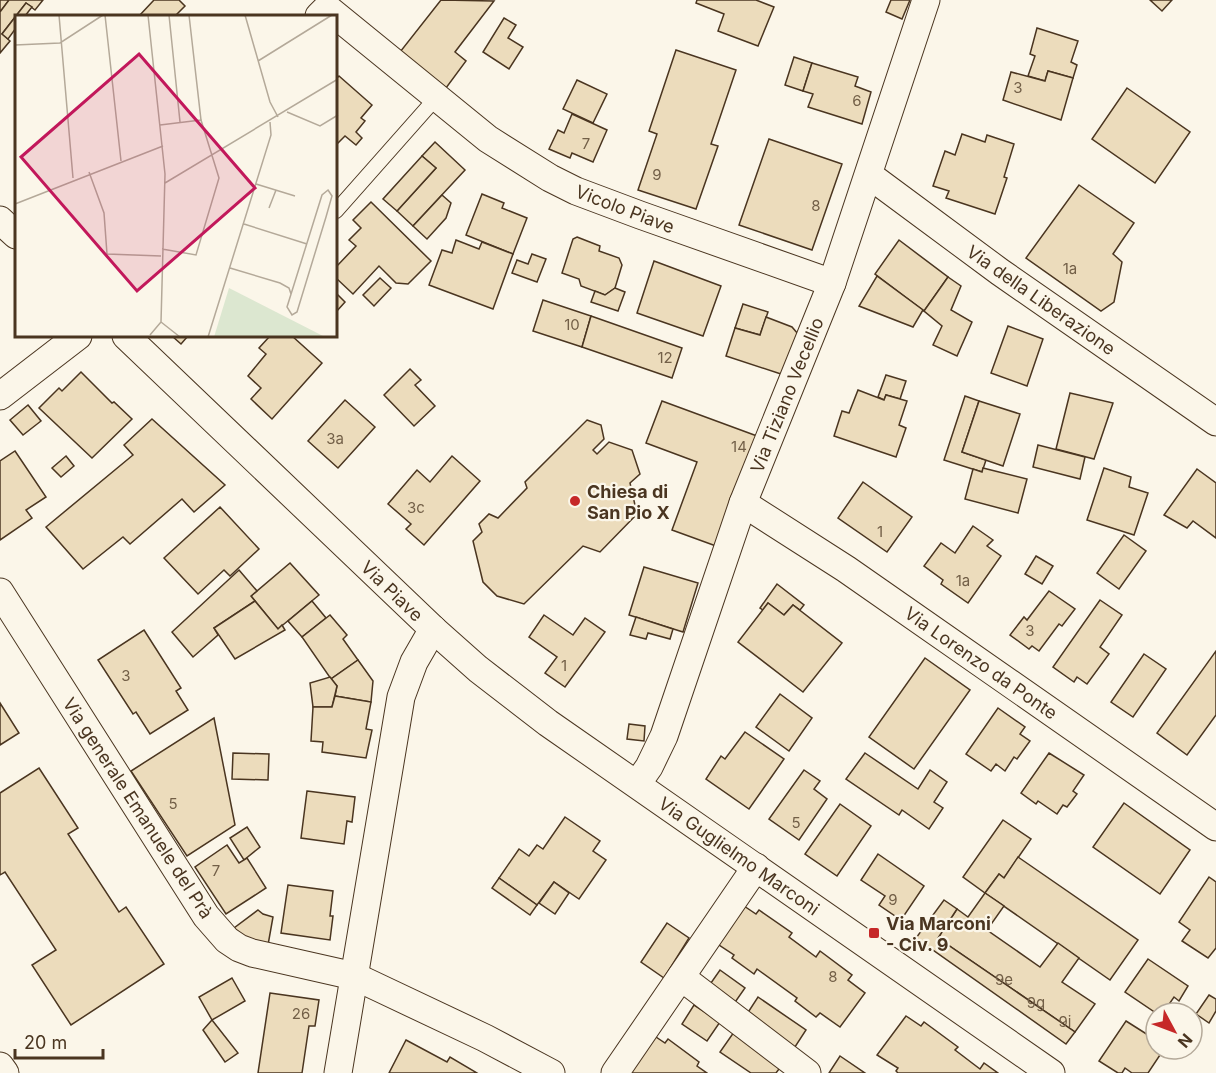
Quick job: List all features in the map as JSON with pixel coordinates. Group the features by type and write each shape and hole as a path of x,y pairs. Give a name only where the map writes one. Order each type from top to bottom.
{"street":[{"name":"Via Tiziano Vecellio","path":"637,784 649,767 664,736 743,503 832,283 926,0"},
{"name":"Vicolo Piave","path":"320,15 327,8 335,15"},
{"name":"Vicolo Piave","path":"338,17 436,98 523,163 576,191 832,283"},
{"name":"Via della Liberazione","path":"869,175 1000,272 1216,422"},
{"path":"0,220 15,234"},
{"path":"0,396 75,338"},
{"name":"Via Piave","path":"128,338 433,629 414,662 401,697 338,1073"},
{"name":"Via Lorenzo da Ponte","path":"743,503 846,569 1216,827"},
{"name":"Via generale Emanuele del Prà","path":"0,592 206,916 227,940 252,953 354,976 485,1038 551,1073"},
{"name":"Via Guglielmo Marconi","path":"433,629 478,669 548,723 1051,1073"},
{"path":"615,1073 756,867"},
{"path":"681,977 807,1073"},
{"path":"0,1066 4,1073"}],"lane":[{"path":"338,209 436,98"}],"building":[{"path":"0,0 9,0 0,12"},
{"path":"9,0 43,0 35,10 26,3 15,15 2,34 10,41 0,53 0,12"},
{"path":"154,0 179,0 185,6 176,15 140,15"},
{"path":"441,0 494,1 455,52 466,61 446,88 400,52"},
{"path":"697,0 756,0 774,7 758,46 718,31 724,14 696,3"},
{"path":"891,0 910,0 902,19 886,12"},
{"path":"1150,0 1172,0 1162,11"},
{"path":"26,3 32,7 26,15 17,15"},
{"path":"15,17 15,29 8,39 2,34"},
{"path":"504,18 516,25 508,38 523,47 509,69 483,52"},
{"path":"1037,28 1078,41 1071,62 1077,65 1073,78 1048,71 1045,81 1028,76 1035,56 1030,54"},
{"path":"676,50 736,70 711,144 718,146 696,209 638,190 657,134 649,131"},
{"path":"794,57 812,63 803,91 785,85"},
{"path":"812,63 858,77 855,86 871,92 862,124 808,107 813,94 803,91"},
{"path":"1048,71 1073,78 1061,120 1003,100 1011,72 1045,81"},
{"path":"338,77 372,105 361,118 365,121 356,132 362,138 356,145 345,136 338,143"},
{"path":"577,80 607,94 593,123 563,109"},
{"path":"1127,88 1190,132 1155,183 1092,139"},
{"path":"572,114 607,130 593,162 572,153 570,158 549,149 558,130 564,133"},
{"path":"962,134 985,142 987,135 1014,144 1004,177 1007,178 995,214 946,198 949,191 933,186 945,151 955,155"},
{"path":"769,139 842,164 812,250 739,225"},
{"path":"435,142 465,170 413,226 397,211 436,168 422,156"},
{"path":"422,156 436,168 397,211 383,199"},
{"path":"1079,185 1134,223 1113,254 1122,262 1114,302 1101,311 1026,258"},
{"path":"482,194 504,203 502,208 527,218 513,254 466,235"},
{"path":"442,195 451,203 446,218 427,239 413,226"},
{"path":"371,202 431,261 408,284 396,283 379,266 353,294 338,280 338,265 356,246 349,240 361,228 353,220"},
{"path":"577,237 600,246 599,251 619,258 622,265 615,288 605,295 581,286 579,279 562,273 573,239"},
{"path":"456,240 479,249 482,242 513,254 493,309 429,285 442,250 452,253"},
{"path":"899,240 948,277 924,311 875,274"},
{"path":"532,254 546,259 537,282 512,273 517,260 528,264"},
{"path":"654,261 721,286 703,336 637,313"},
{"path":"877,276 923,310 913,327 859,306"},
{"path":"948,277 961,286 951,310 972,322 957,356 933,345 942,326 924,311"},
{"path":"380,278 391,288 374,306 363,295"},
{"path":"615,288 625,292 618,311 591,302 595,291 605,295"},
{"path":"338,295 345,302 338,310"},
{"path":"543,300 591,316 582,347 533,331"},
{"path":"743,304 768,312 760,335 735,328"},
{"path":"591,316 682,348 672,378 582,347"},
{"path":"766,317 792,327 798,334 784,375 726,356 735,328 760,335"},
{"path":"1008,326 1043,339 1027,386 991,373"},
{"path":"174,338 186,338 181,344"},
{"path":"268,338 294,338 322,363 272,419 251,399 261,388 248,376 266,354 259,348"},
{"path":"410,369 421,380 415,385 435,406 414,426 384,395"},
{"path":"81,372 132,419 92,458 39,408 59,388 62,391"},
{"path":"886,375 906,381 900,399 886,395 884,400 878,397"},
{"path":"858,390 884,400 886,395 907,401 899,425 906,428 896,457 834,436 842,411 849,413"},
{"path":"1070,393 1113,403 1094,459 1056,449"},
{"path":"965,396 979,401 962,452 986,460 982,472 944,460"},
{"path":"345,400 375,427 338,468 308,441"},
{"path":"662,401 757,436 716,546 672,530 697,462 646,443"},
{"path":"979,401 1020,414 1003,466 962,452"},
{"path":"28,405 41,421 23,435 10,420"},
{"path":"152,419 225,485 194,512 182,499 130,544 123,537 83,569 46,527 133,455 124,445"},
{"name":"Chiesa di San Pio X","path":"587,420 601,425 604,439 593,450 597,454 609,442 632,450 640,474 630,483 637,514 600,552 583,546 524,604 497,596 483,582 473,541 482,532 479,524 489,514 498,518 527,488 525,482"},
{"path":"1038,445 1085,457 1080,479 1033,467"},
{"path":"15,451 46,497 26,510 32,518 0,540 0,461"},
{"path":"66,456 74,466 61,477 52,468"},
{"path":"452,456 480,481 424,545 406,529 411,524 388,504 417,470 430,482"},
{"path":"983,468 1027,479 1018,513 965,499 973,469 982,472"},
{"path":"1104,468 1131,477 1129,487 1148,493 1134,535 1087,520"},
{"path":"1197,469 1216,483 1216,538 1193,521 1187,528 1164,515"},
{"path":"863,482 912,517 887,552 838,518"},
{"path":"220,507 259,549 230,576 224,570 198,594 164,558"},
{"path":"973,526 993,540 987,546 1001,556 968,603 941,584 943,580 924,566 941,543 955,553"},
{"path":"1124,535 1146,551 1119,589 1097,573"},
{"path":"1036,556 1053,566 1042,584 1025,574"},
{"path":"290,563 319,595 278,629 251,596"},
{"path":"644,567 698,583 683,632 629,615"},
{"path":"239,570 257,591 251,596 255,601 214,628 218,635 193,657 172,632"},
{"path":"777,584 804,605 800,610 793,605 784,615 768,603 763,610 760,608"},
{"path":"1049,591 1075,609 1062,626 1059,624 1039,651 1032,646 1029,649 1010,635 1024,617 1027,620"},
{"path":"1100,600 1122,615 1100,647 1109,654 1087,684 1077,677 1074,682 1053,667"},
{"path":"255,601 278,629 282,625 285,630 235,659 214,628"},
{"path":"312,601 326,618 302,637 288,621"},
{"path":"768,603 784,615 793,605 842,643 803,692 738,642"},
{"path":"330,615 347,635 343,639 358,660 331,679 302,637"},
{"path":"544,615 573,635 585,618 605,632 565,687 545,673 557,657 529,637"},
{"path":"636,617 673,629 670,639 648,633 646,639 630,635"},
{"path":"144,630 181,688 176,691 188,710 150,734 136,712 133,714 98,660"},
{"path":"1216,651 1216,715 1187,755 1157,733"},
{"path":"1144,654 1166,669 1133,717 1111,702"},
{"path":"925,658 970,690 914,769 869,737"},
{"path":"358,660 373,681 371,702 335,696 337,686 331,679"},
{"path":"330,677 337,686 332,707 313,707 310,683"},
{"path":"780,694 812,718 789,751 756,727"},
{"path":"335,696 371,702 366,729 372,730 366,758 322,752 323,742 311,741 313,707 332,707"},
{"path":"0,703 19,733 0,745"},
{"path":"998,708 1025,727 1020,734 1030,741 1017,759 1014,757 1005,771 996,764 991,771 966,754"},
{"path":"214,718 235,825 187,856 131,771"},
{"path":"629,724 645,726 644,741 627,739"},
{"path":"745,732 784,759 749,809 706,779 721,756 725,759"},
{"path":"233,753 269,754 268,780 232,779"},
{"path":"865,753 918,789 930,770 947,782 934,802 943,808 929,829 902,810 899,815 846,779"},
{"path":"1049,753 1084,775 1073,791 1077,794 1067,807 1063,805 1057,814 1038,801 1036,804 1021,793"},
{"path":"39,768 78,828 68,834 119,912 126,907 164,964 71,1025 32,965 56,950 5,872 0,875 0,793"},
{"path":"804,770 820,781 814,789 827,799 799,840 769,819"},
{"path":"307,791 355,797 352,822 347,821 344,844 301,838"},
{"path":"1124,803 1190,850 1160,894 1093,847"},
{"path":"840,804 871,826 837,876 805,854"},
{"path":"565,817 600,841 593,851 606,860 579,899 554,882 537,905 499,878 519,849 529,856 537,845 543,849"},
{"path":"1003,820 1031,839 1004,878 999,874 985,893 963,877"},
{"path":"247,827 260,847 244,860 230,838"},
{"path":"227,845 239,863 247,858 266,888 226,914 195,867"},
{"path":"878,854 924,886 901,920 879,905 885,896 861,880"},
{"path":"1018,857 1138,940 1110,980 985,893 999,874 1004,878"},
{"path":"1209,877 1216,882 1216,948 1208,958 1182,941 1190,930 1179,922"},
{"path":"499,878 537,905 530,915 492,888"},
{"path":"554,882 569,893 555,914 539,903"},
{"path":"288,885 333,891 330,940 281,933"},
{"path":"985,893 1004,906 987,930 1040,967 1058,943 1079,958 1062,982 1095,1004 1075,1032 938,938 957,909 968,917"},
{"path":"944,900 957,909 938,938 1075,1032 1066,1044 916,938"},
{"path":"741,904 756,914 759,910 792,933 789,937 816,957 820,951 852,975 848,980 865,993 840,1027 820,1013 816,1017 795,1001 797,998 757,969 754,974 732,958 734,955 713,941"},
{"path":"258,910 273,917 268,945 250,941 234,928"},
{"path":"667,923 689,938 664,978 641,962"},
{"path":"1148,959 1188,986 1179,1001 1174,997 1171,1001 1144,1001 1144,1005 1125,992"},
{"path":"720,970 745,988 731,1008 706,990"},
{"path":"232,978 245,1001 212,1020 199,997"},
{"path":"270,993 319,1000 315,1026 309,1026 302,1073 258,1073"},
{"path":"1209,995 1216,999 1216,1011 1209,1023 1204,1020 1204,1002"},
{"path":"758,997 806,1030 793,1050 745,1017"},
{"path":"694,1005 720,1022 707,1041 682,1024"},
{"path":"906,1016 921,1026 924,1022 958,1047 955,1050 980,1069 984,1063 998,1073 898,1073 896,1071 898,1068 877,1055"},
{"path":"212,1020 238,1053 225,1062 203,1030"},
{"path":"1126,1021 1144,1032 1144,1061 1156,1061 1148,1073 1132,1073 1125,1068 1122,1073 1118,1073 1099,1061"},
{"path":"734,1032 782,1065 776,1073 751,1073 720,1052"},
{"path":"650,1033 665,1043 668,1039 699,1062 697,1066 707,1073 628,1073"},
{"path":"406,1040 447,1062 450,1057 477,1073 389,1073"},
{"path":"840,1056 865,1073 829,1073"}],"place":[{"name":"Chiesa di San Pio X","path":"575,501"},
{"name":"Via Marconi - Civ. 9","path":"874,933"}]}
